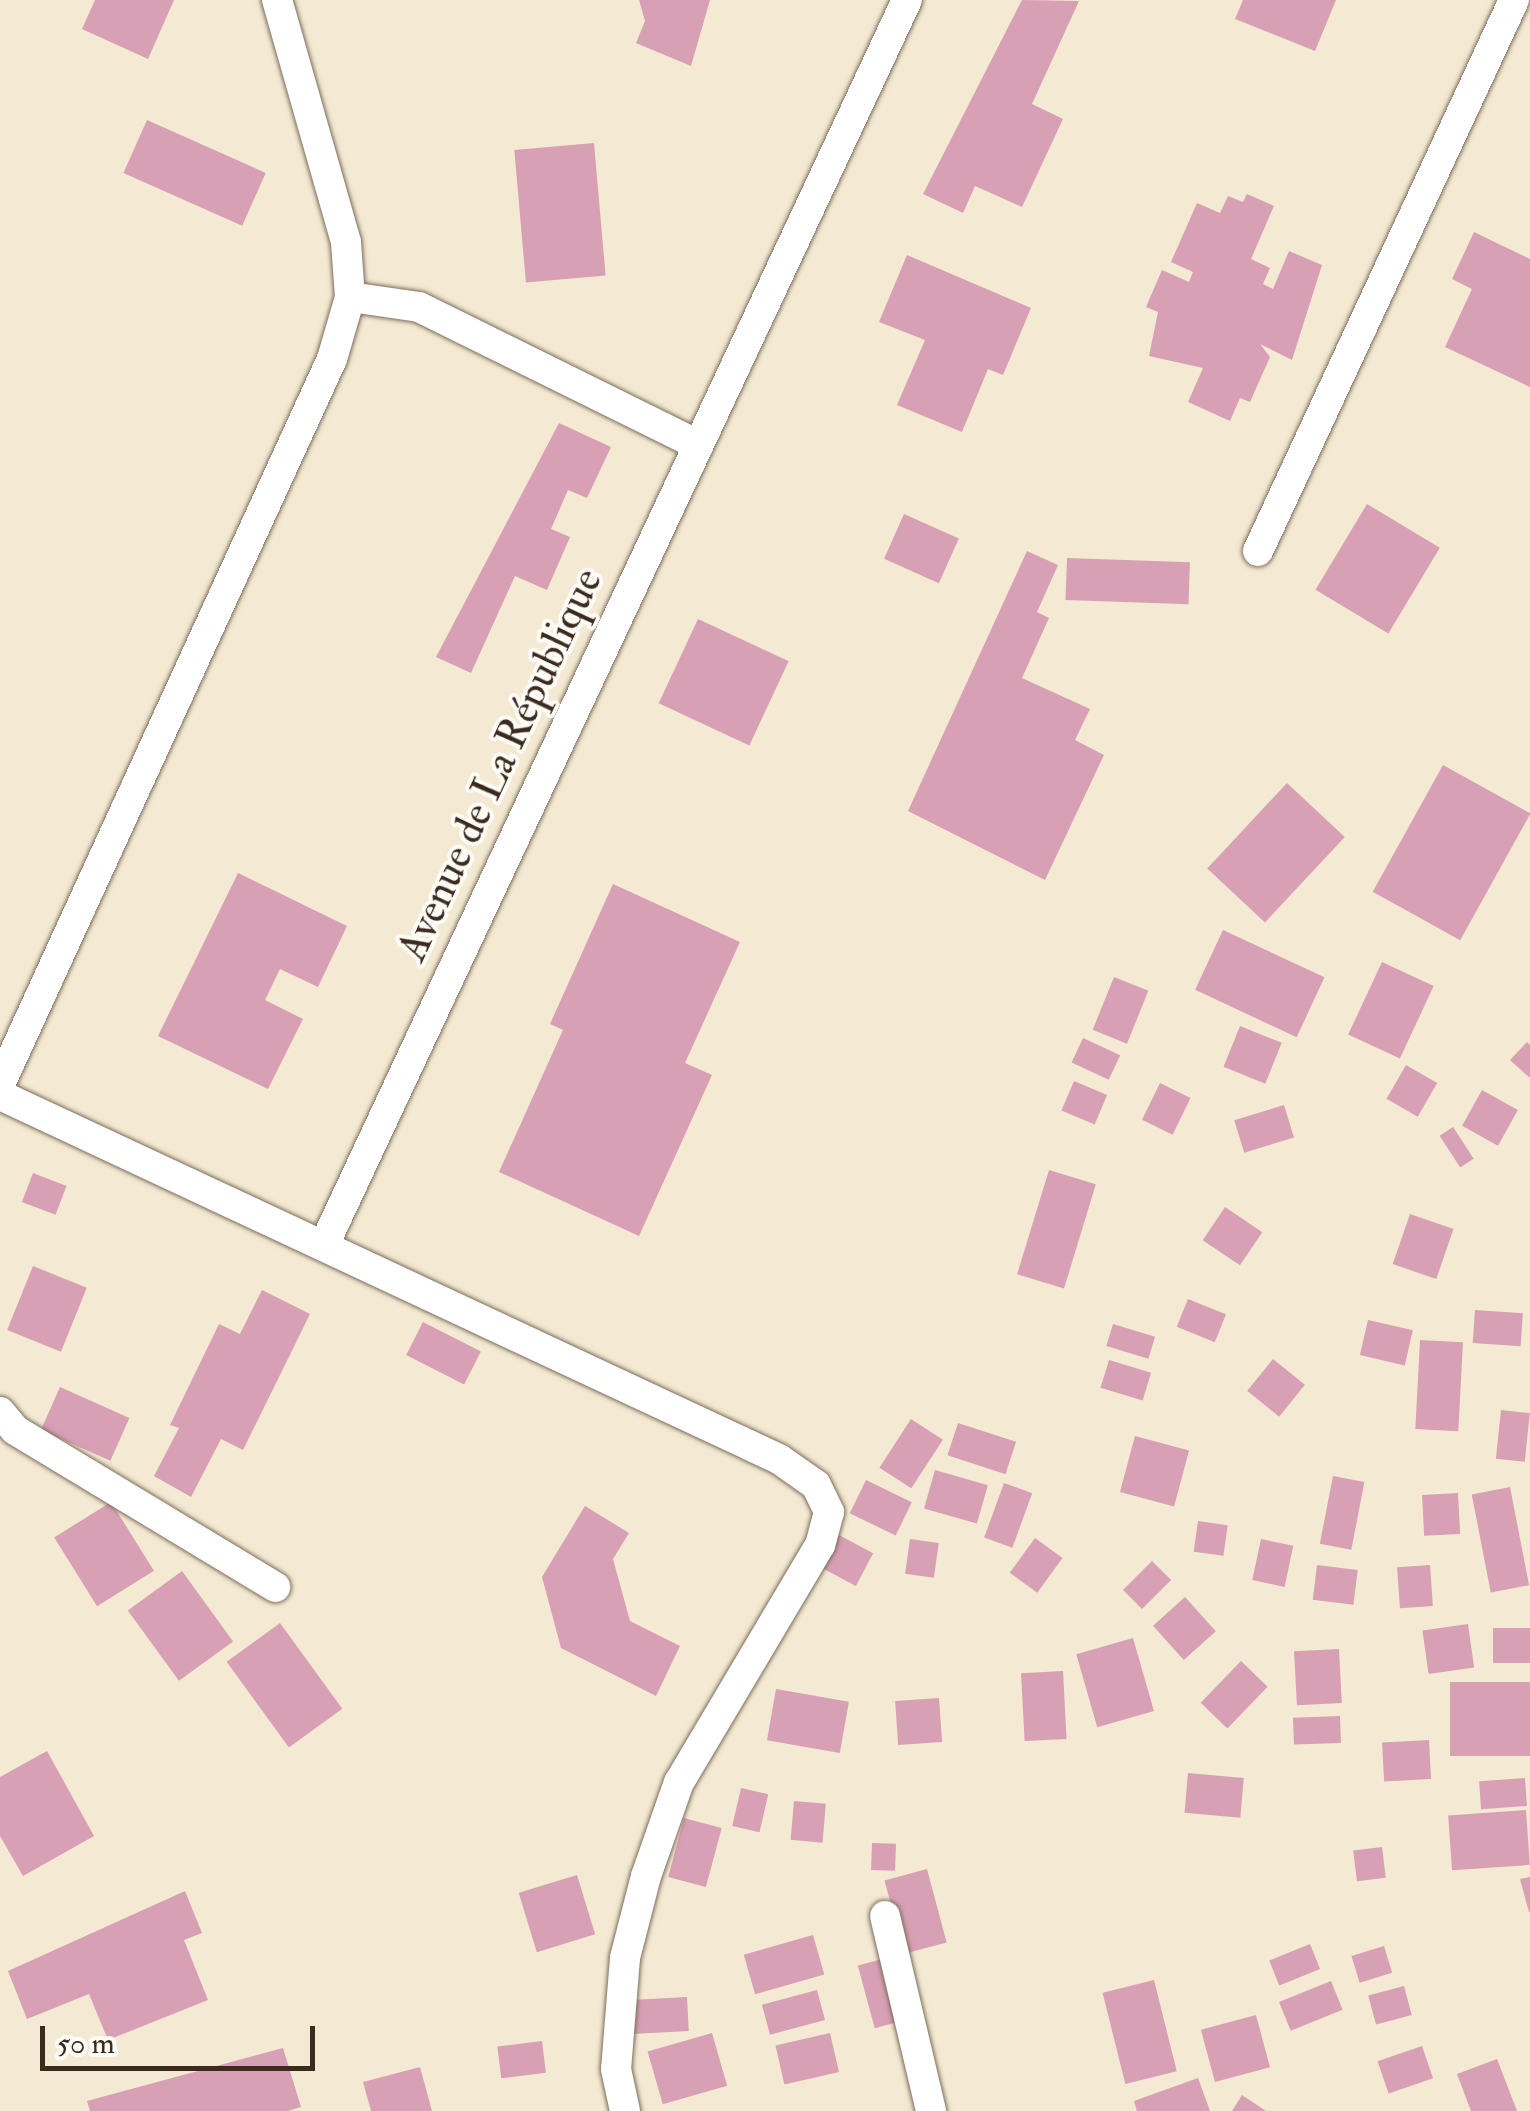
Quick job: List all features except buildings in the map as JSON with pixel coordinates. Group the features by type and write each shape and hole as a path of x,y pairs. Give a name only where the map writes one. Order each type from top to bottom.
{"street":[{"path":"0,1084 332,359 350,297 346,242 277,0"},
{"name":"Avenue de La République","path":"324,1245 907,0"},
{"path":"1258,550 1514,0"},
{"path":"350,297 419,307 696,444"},
{"path":"0,1094 779,1459 816,1485 829,1512 820,1545 679,1782 646,1876 625,1958 616,2069 625,2111"},
{"path":"0,1412 15,1430 275,1588"},
{"path":"885,1916 931,2111"}]}
